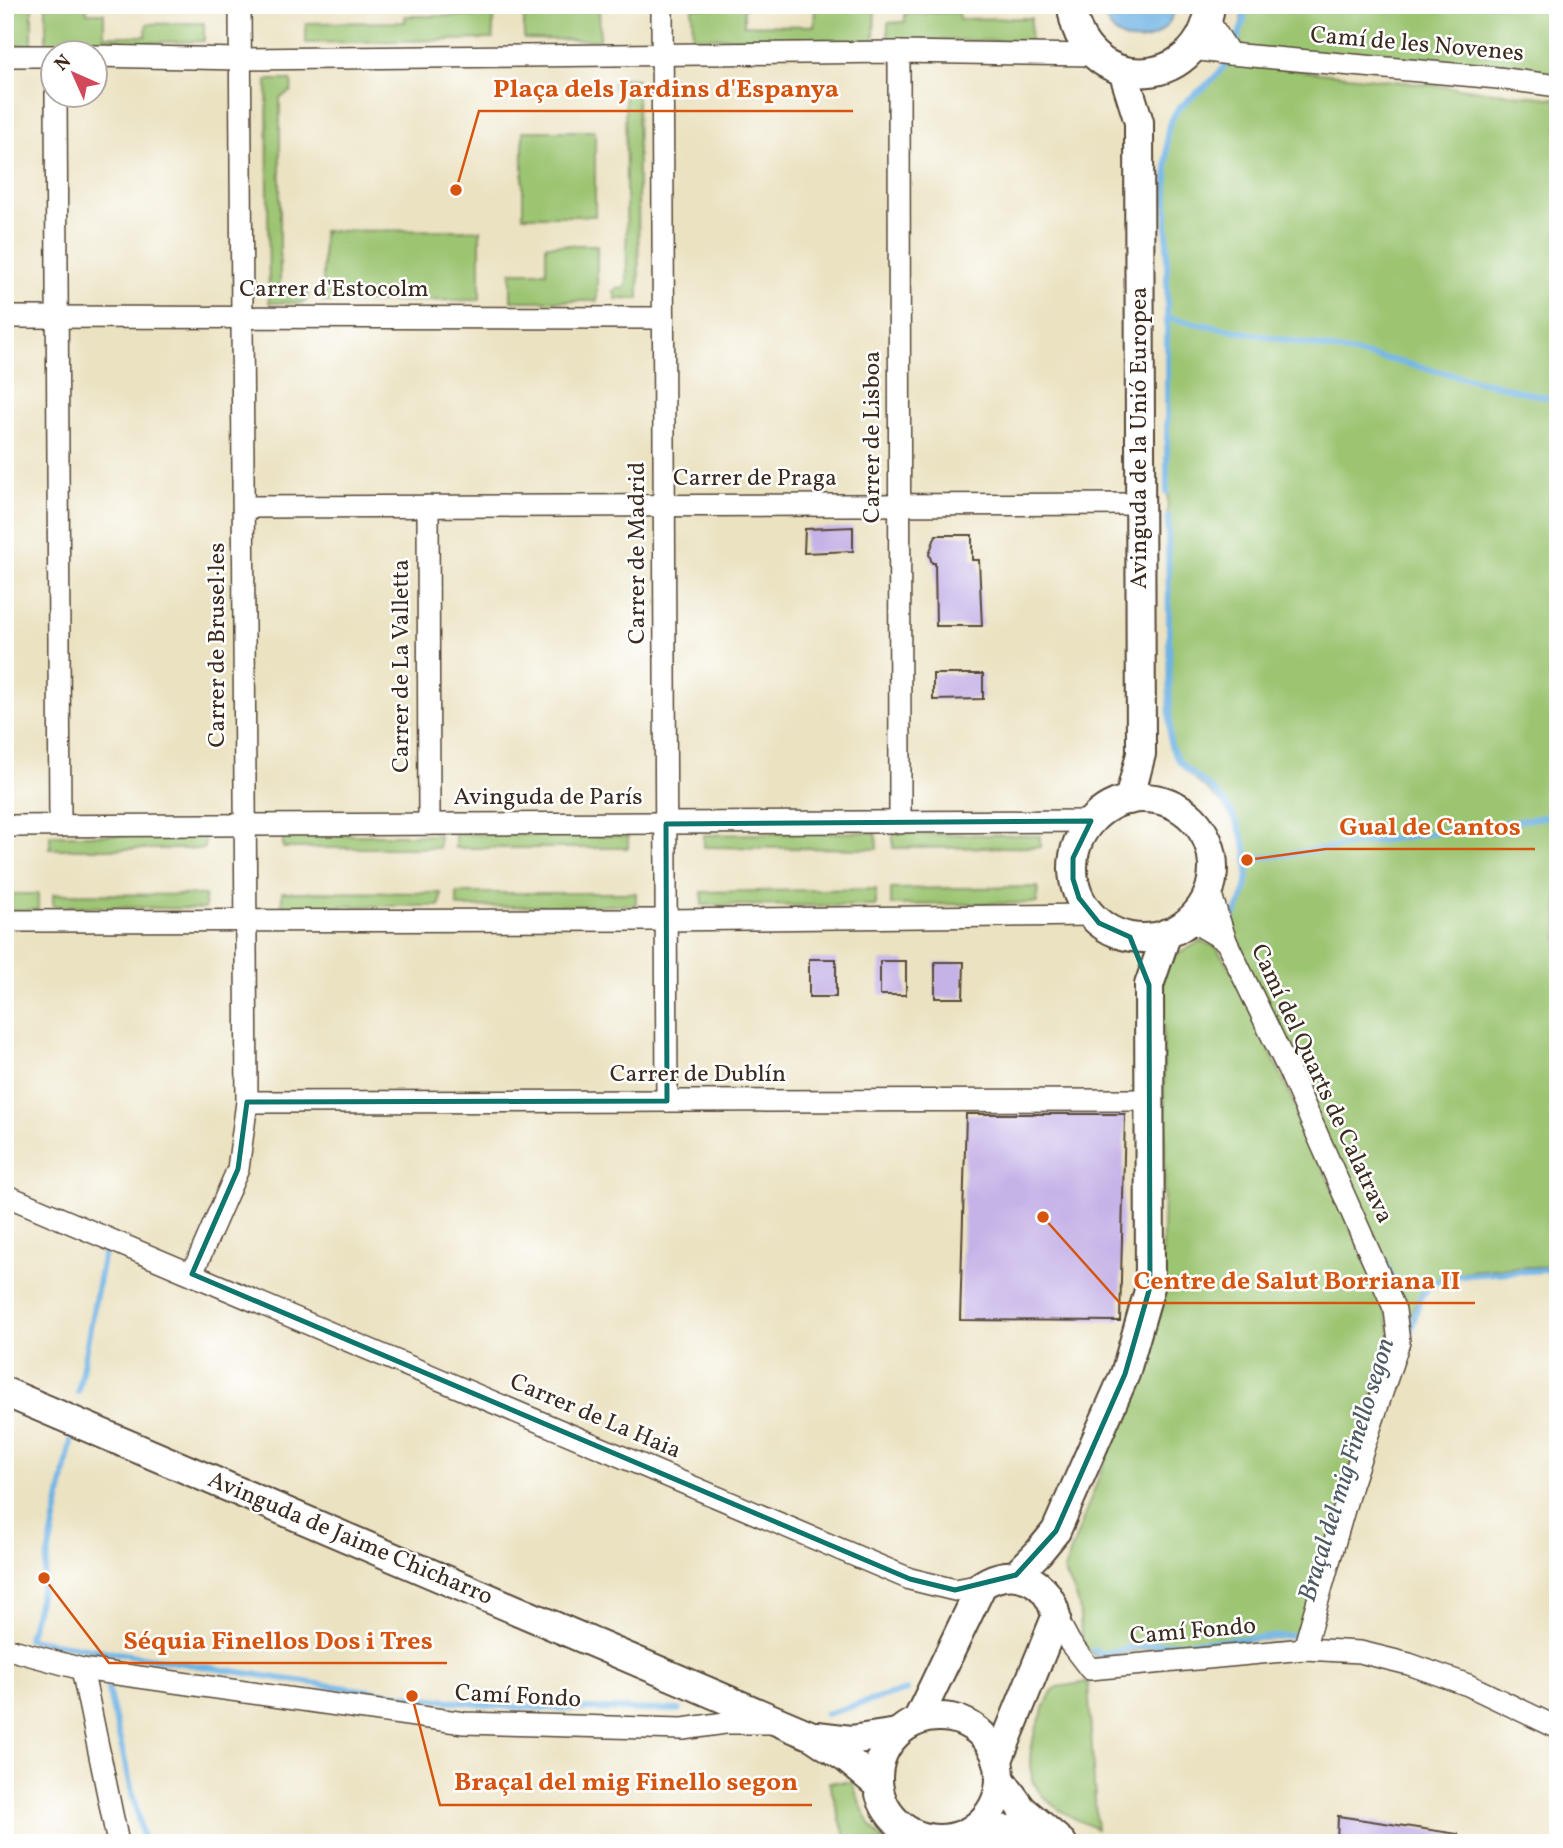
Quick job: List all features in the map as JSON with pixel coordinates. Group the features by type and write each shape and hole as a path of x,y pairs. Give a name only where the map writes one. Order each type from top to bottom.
{"street":[{"name":"Carrer de Brusel·les","path":"192,1274 238,1169 247,1102 240,5"},
{"name":"Carrer de Madrid","path":"662,5 667,1101"},
{"path":"1072,5 1075,25 1082,41 1094,55 1112,67 1137,73 1167,68 1194,49 1203,36 1209,13"},
{"path":"1209,13 1230,54"},
{"name":"Camí de les Novenes","path":"1194,49 1558,86"},
{"path":"108,57 240,59 899,51 1094,55"},
{"name":"Carrer de Lisboa","path":"899,51 900,823"},
{"path":"5,56 38,56"},
{"name":"Avinguda de la Unió Europea","path":"1139,122 1167,68"},
{"name":"Avinguda de la Unió Europea","path":"1122,71 1139,122 1141,754 1129,800"},
{"path":"56,108 61,826"},
{"name":"Carrer d'Estocolm","path":"5,317 663,318"},
{"name":"Carrer de Praga","path":"244,507 1140,504"},
{"name":"Carrer de La Valletta","path":"428,506 429,824"},
{"name":"Avinguda de la Unió Europea","path":"1141,754 1168,803"},
{"path":"1142,798 1168,803 1186,813 1201,829 1210,848 1213,868 1202,906 1178,927 1155,937 1130,937 1108,929 1091,915 1079,898 1073,879 1073,858 1079,839 1091,821 1102,811 1129,800 1142,798"},
{"name":"Avinguda de París","path":"5,826 1091,821"},
{"name":"Camí del Quarts de Calatrava","path":"1209,889 1226,941 1290,1073 1395,1310 1399,1342 1351,1485 1304,1649"},
{"path":"5,921 666,920 1091,915"},
{"path":"1178,927 1226,941"},
{"path":"1149,985 1178,927"},
{"path":"1016,1575 1056,1531 1125,1374 1150,1287 1149,985 1130,937"},
{"name":"Carrer de Dublín","path":"247,1102 1150,1100"},
{"path":"5,1195 192,1274"},
{"name":"Carrer de La Haia","path":"192,1274 910,1578 955,1590 982,1585"},
{"name":"Avinguda de Jaime Chicharro","path":"5,1392 812,1736"},
{"path":"1053,1607 1041,1586 1029,1578 1016,1575 998,1577 982,1585 907,1727 881,1757 878,1785 888,1812 908,1831 921,1837 949,1839 975,1828 994,1807 999,1770 1053,1607 1056,1531"},
{"name":"Camí Fondo","path":"1053,1607 1070,1643 1090,1669 1304,1649 1360,1652 1409,1664 1468,1685 1558,1728"},
{"name":"Camí Fondo","path":"5,1648 82,1669 464,1723 683,1729 725,1723 783,1723"},
{"path":"82,1669 118,1843"},
{"path":"812,1736 851,1740 946,1717 973,1726 992,1747 999,1770 1022,1809 1061,1843"},
{"path":"812,1736 847,1759 878,1785"},
{"path":"975,1828 1027,1831 1061,1843"}],"highlighted area":[{"path":"1091,821 1073,858 1073,879 1079,898 1099,923 1130,937 1149,985 1150,1287 1125,1374 1056,1531 1016,1575 955,1590 910,1579 192,1274 238,1169 247,1102 667,1101 666,824"}],"green space":[{"path":"5,5 32,5 32,45 5,45"},
{"path":"46,5 86,5 87,13 104,13 104,36 146,36 147,24 204,23 204,41 108,43 108,38 46,38"},
{"path":"524,5 599,5 600,40 524,39"},
{"path":"1243,5 1558,5 1558,78 1245,48 1234,43 1240,29"},
{"path":"744,6 744,25 814,26 815,9 875,7 874,41 693,37 692,8"},
{"path":"959,12 959,19 1031,18 1030,41 888,40 888,23 905,22 905,14"},
{"path":"405,16 493,16 493,39 306,43 306,23 405,22"},
{"path":"1228,63 1558,99 1558,1266 1472,1271 1440,1278 1422,1292 1409,1321 1234,939 1233,919 1245,886 1246,873 1244,846 1235,822 1216,798 1184,768 1168,741 1167,134 1173,117 1182,104"},
{"path":"617,78 637,79 639,299 616,299 614,291 617,288 623,289 627,283 625,92 615,90 613,83"},
{"path":"267,80 292,82 291,91 280,98 280,285 284,289 305,290 308,295 306,301 301,303 269,303"},
{"path":"523,131 595,131 595,216 523,216"},
{"path":"480,230 480,300 323,302 323,231"},
{"path":"546,245 597,245 597,301 511,301 511,272 546,272"},
{"path":"876,832 877,849 704,847 704,835"},
{"path":"893,833 1040,836 1040,847 893,848"},
{"path":"455,834 628,836 628,848 455,848"},
{"path":"50,835 205,835 204,849 50,849"},
{"path":"283,835 439,835 439,848 283,848"},
{"path":"1038,887 1037,903 891,905 891,889"},
{"path":"876,889 876,906 702,905 702,892"},
{"path":"282,892 441,893 440,906 282,906"},
{"path":"457,893 636,893 636,905 457,907"},
{"path":"5,894 38,894 38,910 5,910"},
{"path":"53,894 205,895 205,909 53,906"},
{"path":"1201,941 1216,947 1238,980 1382,1298 1391,1334 1300,1637 1143,1649 1099,1659 1091,1653 1083,1640 1078,1602 1064,1570 1161,1311 1165,1149 1162,992 1165,969 1175,956"},
{"path":"1088,1682 1097,1829 1063,1812 1045,1798 1031,1774 1030,1760 1035,1732 1052,1691 1058,1687"},
{"path":"829,1782 852,1782 869,1822 886,1843 847,1843"}],"water":[{"path":"1103,5 1176,5 1170,21 1160,32 1149,39 1136,41 1124,38 1114,31 1106,20"}],"building":[{"path":"853,527 853,551 804,553 805,529"},
{"path":"936,535 972,535 972,560 979,560 982,626 936,626 935,563 932,563 929,554"},
{"path":"933,674 983,674 983,699 933,700"},
{"path":"809,959 836,959 836,997 809,997"},
{"path":"880,961 906,961 906,995 880,995"},
{"path":"935,962 964,962 963,998 935,998"},
{"path":"966,1114 1125,1114 1120,1321 960,1320"},
{"path":"1338,1816 1458,1834 1458,1843 1337,1843"}],"waterway":[{"path":"1236,43 1244,20 1245,5"},
{"path":"1167,492 1167,134 1178,110 1225,65"},
{"path":"1168,318 1391,360 1558,400"},
{"path":"1168,516 1170,742 1180,762 1219,797 1242,836 1248,865 1247,880 1244,895 1229,925 1231,930"},
{"path":"1247,860 1558,815"},
{"path":"78,1392 104,1252"},
{"path":"1384,1260 1398,1290"},
{"name":"Braçal del mig Finello segon","path":"1407,1345 1420,1298 1431,1284 1449,1276 1558,1269"},
{"name":"Braçal del mig Finello segon","path":"1385,1415 1405,1355"},
{"name":"Braçal del mig Finello segon","path":"72,1437 39,1600 28,1639 421,1698 553,1708 679,1710"},
{"name":"Braçal del mig Finello segon","path":"1094,1650 1102,1654 1144,1645 1301,1635"},
{"path":"108,1689 144,1843"},
{"name":"Braçal del mig Finello segon","path":"826,1714 907,1690"}],"place":[{"name":"Plaça dels Jardins d'Espanya","path":"456,190"},
{"name":"Gual de Cantos","path":"1247,860"},
{"name":"Centre de Salut Borriana II","path":"1043,1217"},
{"name":"Séquia Finellos Dos i Tres","path":"44,1578"},
{"name":"Braçal del mig Finello segon","path":"412,1696"}]}
